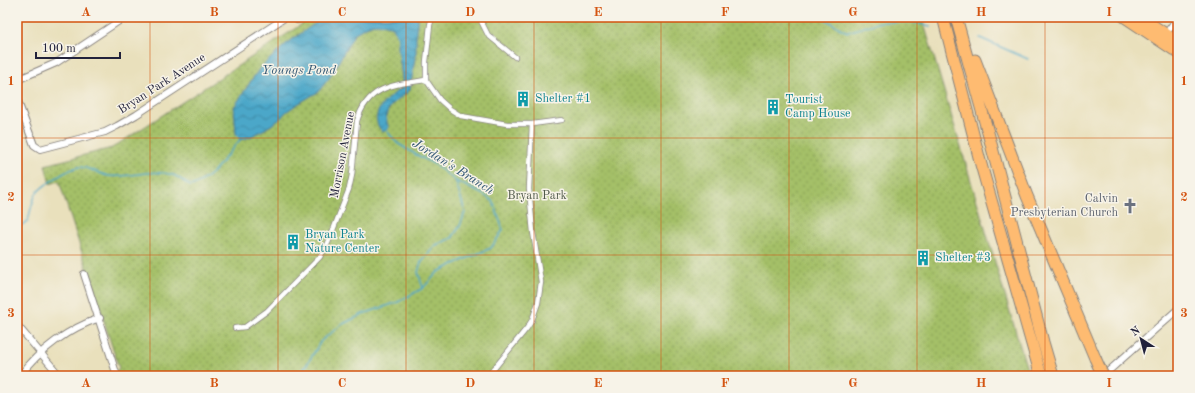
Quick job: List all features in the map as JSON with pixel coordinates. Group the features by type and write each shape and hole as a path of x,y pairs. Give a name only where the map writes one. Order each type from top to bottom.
{"highway":[{"path":"939,17 948,38"},
{"path":"943,17 1041,376"},
{"path":"957,17 1027,196 1103,376"},
{"path":"957,17 1053,376"}],"main road":[{"path":"1124,17 1164,38 1178,42"},
{"path":"1141,17 1178,53"}],"street":[{"path":"17,80 56,63 125,17"},
{"name":"Bryan Park Avenue","path":"17,99 34,145 40,150 105,132 136,115 286,17"},
{"path":"294,17 297,20 302,17"},
{"path":"432,17 426,62 426,80 440,100 450,109 461,116 507,124 532,124 562,120"},
{"path":"479,17 488,35 515,57"},
{"path":"1164,38 1178,17"},
{"name":"Morrison Avenue","path":"235,328 245,327 268,311 320,257 328,243 349,189 358,121 363,106 370,98 383,89 400,84 426,80"},
{"path":"488,376 527,328 538,303 541,273 533,232 529,189 532,124"},
{"path":"84,274 100,318 117,376"},
{"path":"1103,376 1178,309"},
{"path":"20,376 40,352 80,326 100,318"},
{"path":"17,325 60,376"}],"green space":[{"name":"Bryan Park","path":"313,17 922,17 1029,376 115,376 119,368 59,181 50,184 45,165 112,148"}],"water":[{"name":"Youngs Pond","path":"324,17 418,17 416,30 416,52 410,90 395,102 388,110 387,121 389,128 383,132 379,127 377,116 378,111 386,101 403,87 398,38 393,27 377,23 355,33 330,77 318,92 296,105 286,112 279,120 265,129 250,137 240,140 236,134 234,107 259,69 286,44"}],"waterway":[{"path":"822,17 848,32 880,22 911,22 930,26"},
{"path":"980,38 1028,59"},
{"name":"Jordan's Branch","path":"300,376 321,341 341,325 363,314 398,302 423,288 438,272 491,248 503,230 493,201 456,181 434,164 397,143 386,130"},
{"path":"17,228 28,221 36,194 56,178 75,168 82,167 109,176 124,176 157,172 165,173 175,176 191,186 200,182 213,172 240,140"},
{"path":"423,288 418,272 421,262 436,245 452,238 460,226 465,212 456,182"}],"place":[{"name":"Shelter #1","path":"523,99"},
{"name":"Tourist Camp House","path":"773,107"},
{"name":"Calvin Presbyterian Church","path":"1130,206"},
{"name":"Bryan Park Nature Center","path":"293,242"},
{"name":"Shelter #3","path":"923,258"}]}
